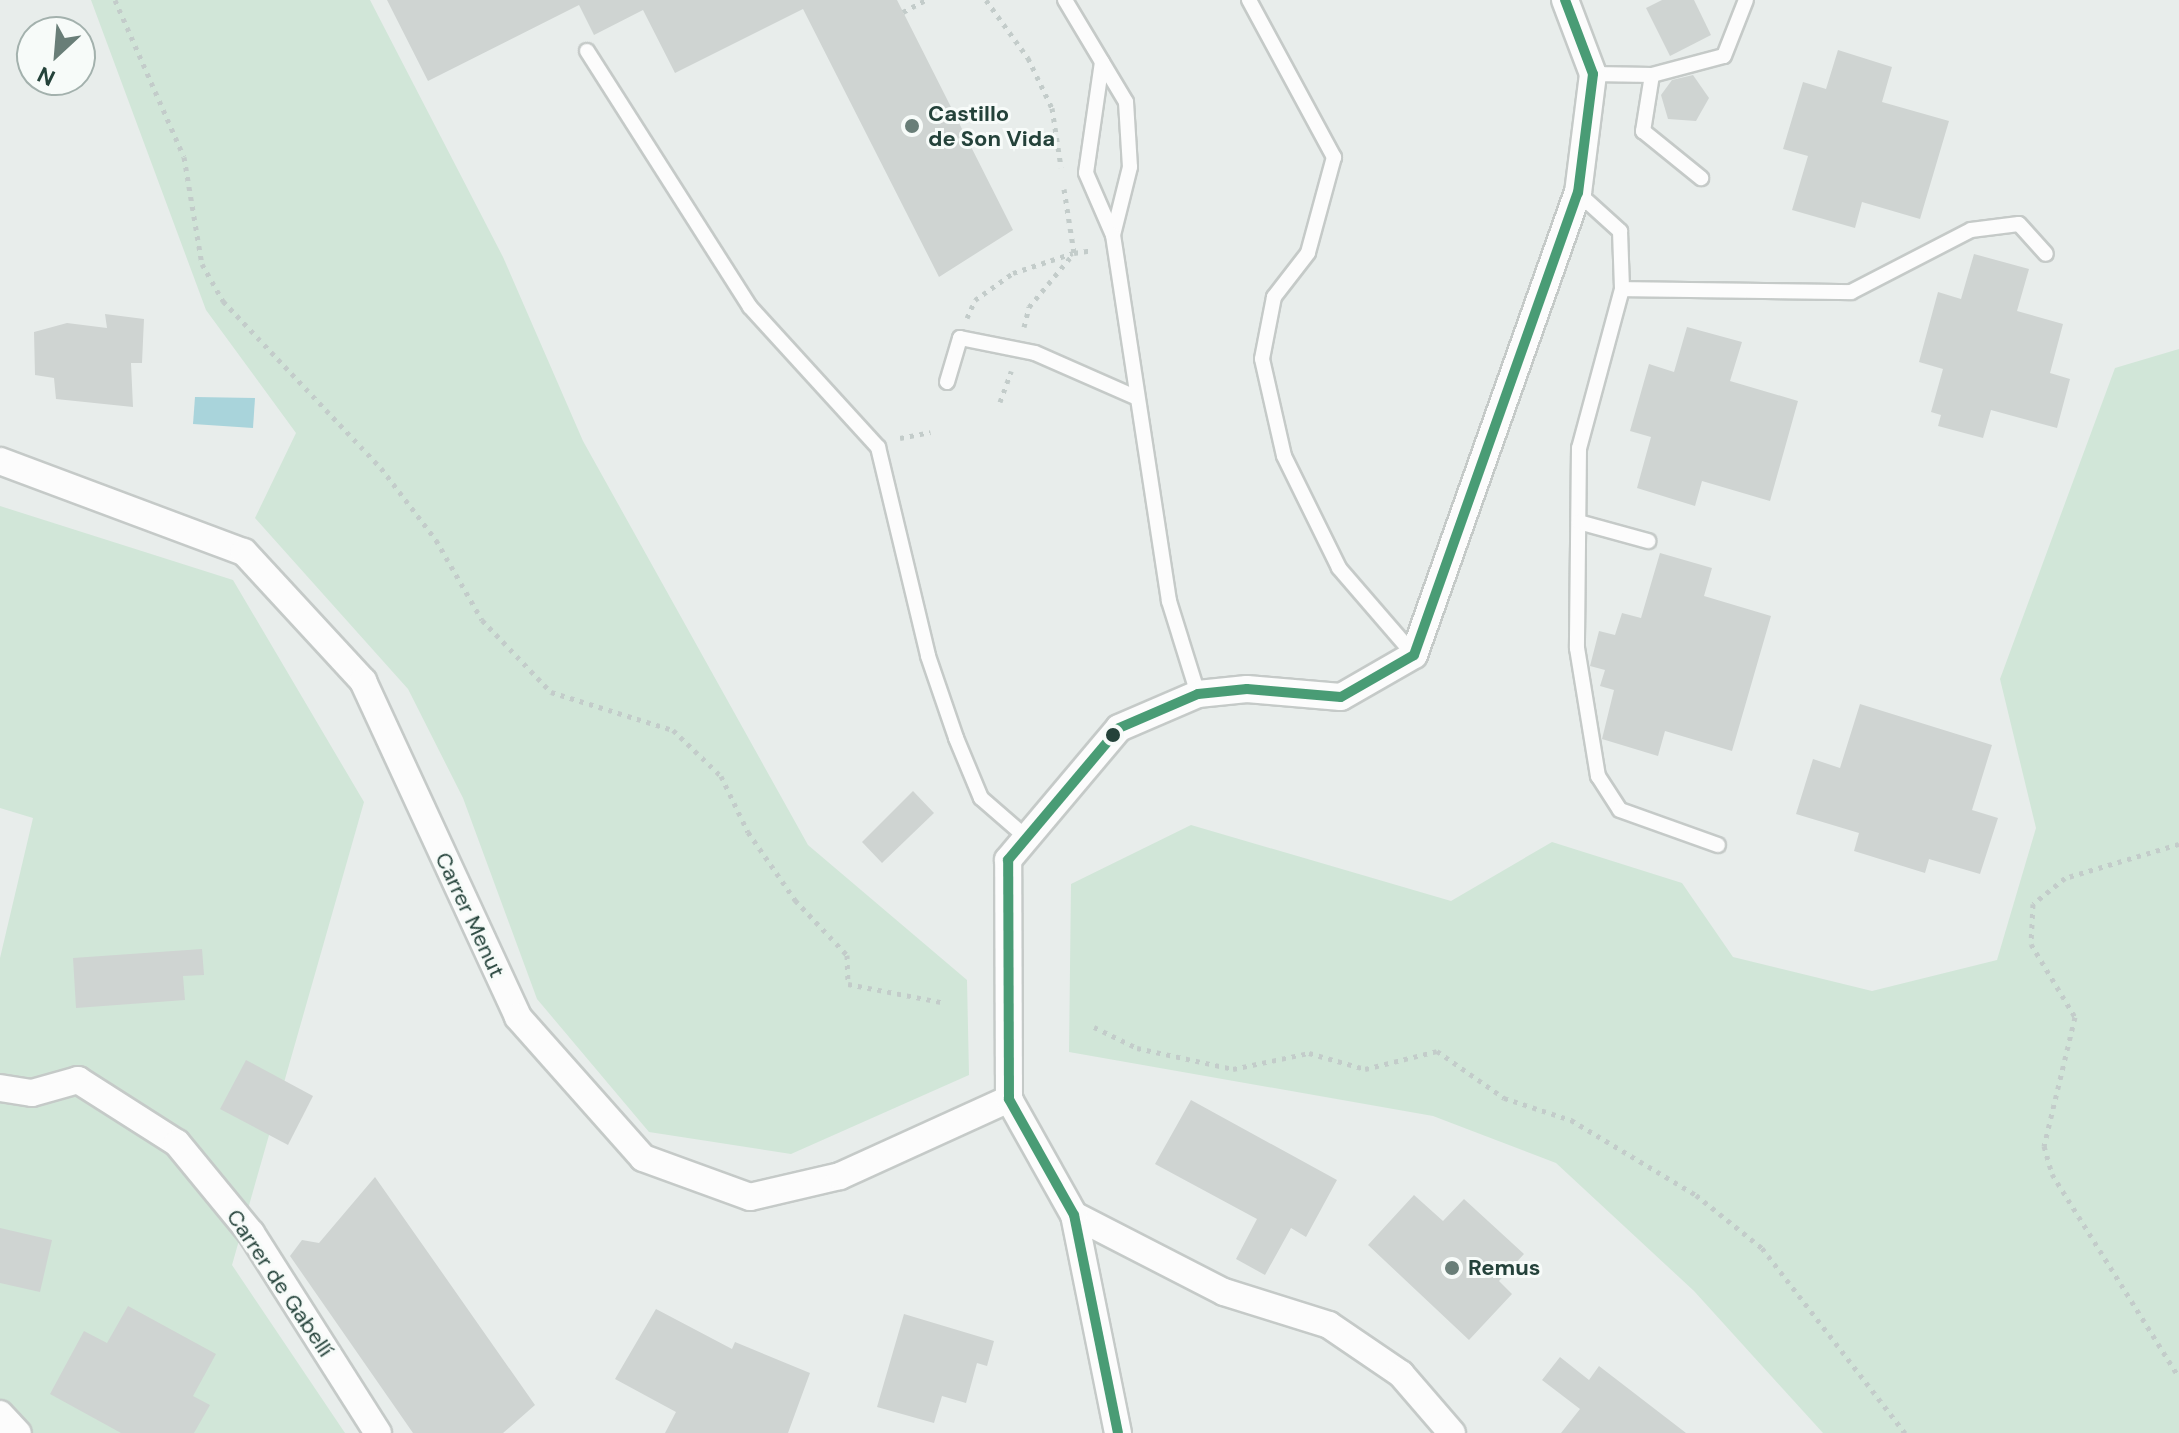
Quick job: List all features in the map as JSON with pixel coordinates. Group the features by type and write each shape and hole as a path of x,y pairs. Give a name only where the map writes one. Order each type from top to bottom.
{"street":[{"path":"1118,1433 1074,1215 1009,1099 1008,860 1119,728 1198,694 1247,689 1341,697 1414,655 1578,193 1593,74 1565,0"},
{"name":"Carrer Menut","path":"0,461 244,552 363,681 518,1017 643,1158 750,1197 840,1176 1009,1099"},
{"name":"Carrer de Gabellí","path":"0,1088 32,1093 78,1080 177,1143 251,1233 378,1433"},
{"path":"1074,1215 1224,1292 1329,1325 1401,1374 1452,1433"},
{"path":"0,1414 18,1433"}],"lane":[{"path":"1065,0 1126,102 1129,154 1113,235"},
{"path":"1249,0 1334,157 1308,253 1274,297 1262,359 1284,456 1339,568 1414,655"},
{"path":"1593,74 1652,75 1724,56 1746,0"},
{"path":"587,51 750,307 878,447 928,656 956,738 981,798 1027,838"},
{"path":"1102,62 1086,173 1113,235 1135,397 1169,601 1198,694"},
{"path":"1652,75 1643,131 1701,178"},
{"path":"1578,193 1620,231 1622,289 1579,448 1577,648 1598,776 1620,810 1718,845"},
{"path":"1622,289 1851,292 1971,230 2019,224 2046,254"},
{"path":"947,382 960,338 1035,353 1135,397"},
{"path":"1579,522 1648,541"}],"path":[{"path":"115,0 184,157 202,264 223,301 381,468 436,540 482,620 551,692 673,730 721,776 748,832 795,900 847,955 848,984 941,1002"},
{"path":"903,12 926,0"},
{"path":"986,0 1028,58 1052,108"},
{"path":"968,314 1013,273 1074,253 1029,307 1024,328"},
{"path":"1000,402 1009,376"},
{"path":"893,440 930,432"},
{"path":"2179,844 2065,878 2033,904 2031,944 2075,1017 2044,1146 2052,1174 2179,1377"},
{"path":"1094,1027 1137,1048 1233,1069 1309,1053 1365,1069 1437,1051 1504,1098 1571,1120 1696,1195 1762,1248 1905,1433"}],"green space":[{"path":"91,0 370,0 503,257 583,441 808,845 967,980 969,1075 791,1154 649,1132 537,999 463,798 408,689 255,518 296,433 206,310"},
{"path":"2179,349 2179,1433 1823,1433 1694,1291 1556,1163 1433,1116 1069,1052 1071,884 1191,825 1451,901 1552,842 1682,883 1733,957 1872,991 1997,960 2036,828 2000,679 2115,368"},
{"path":"0,506 233,580 364,802 232,1265 345,1433 0,1433 0,958 33,818 0,808"}],"water":[{"path":"195,397 255,398 253,428 193,424"}],"building":[{"name":"Castillo de Son Vida","path":"387,0 897,0 1013,230 939,277 803,9 675,73 643,10 594,35 579,5 428,81"},
{"path":"1662,0 1694,0 1711,35 1670,56 1646,8"},
{"path":"1838,50 1892,67 1882,102 1949,121 1920,219 1862,202 1855,228 1792,210 1808,156 1783,149 1803,82 1826,89"},
{"path":"1693,75 1709,98 1696,121 1668,119 1661,95 1672,80"},
{"path":"1974,254 2029,269 2017,311 2063,324 2050,373 2070,379 2057,428 1991,410 1983,438 1938,426 1941,415 1931,412 1943,369 1919,362 1938,292 1961,299"},
{"path":"105,314 144,319 142,363 131,363 133,407 56,399 54,378 35,375 34,332 67,323 107,328"},
{"path":"1687,327 1742,342 1730,381 1798,401 1770,501 1702,481 1695,506 1637,488 1651,437 1630,431 1649,364 1674,372"},
{"path":"1660,553 1712,568 1704,596 1771,616 1732,751 1665,731 1658,756 1602,739 1614,690 1600,686 1605,670 1590,666 1599,631 1615,635 1622,613 1641,618"},
{"path":"1860,704 1992,745 1972,810 1998,818 1980,874 1929,859 1925,873 1854,851 1859,833 1796,814 1813,759 1840,768"},
{"path":"913,791 934,813 882,863 862,842"},
{"path":"202,949 204,975 183,976 185,1000 76,1008 73,958"},
{"path":"246,1060 313,1096 288,1145 220,1109"},
{"path":"1191,1100 1337,1180 1306,1237 1291,1228 1265,1275 1236,1259 1257,1219 1155,1164"},
{"path":"375,1177 535,1405 503,1433 413,1433 290,1256 302,1240 319,1243"},
{"name":"Remus","path":"1414,1195 1443,1221 1464,1199 1524,1254 1499,1281 1512,1294 1469,1340 1368,1245"},
{"path":"0,1228 52,1240 40,1292 0,1283"},
{"path":"128,1306 216,1354 193,1396 210,1405 194,1433 121,1433 50,1394 84,1331 107,1343"},
{"path":"656,1309 732,1349 735,1342 810,1373 788,1433 665,1433 676,1412 615,1379"},
{"path":"904,1314 994,1341 987,1366 977,1363 966,1403 942,1396 934,1423 877,1407"},
{"path":"1560,1357 1589,1380 1599,1366 1686,1433 1561,1433 1580,1409 1542,1380"}],"transit line":[{"path":"1118,1433 1074,1215 1009,1099 1008,860 1119,728 1198,694 1247,689 1341,697 1414,655 1578,193 1593,74 1565,0"}],"place":[{"name":"Castillo de Son Vida","path":"912,126"},
{"name":"Remus","path":"1452,1268"}]}
